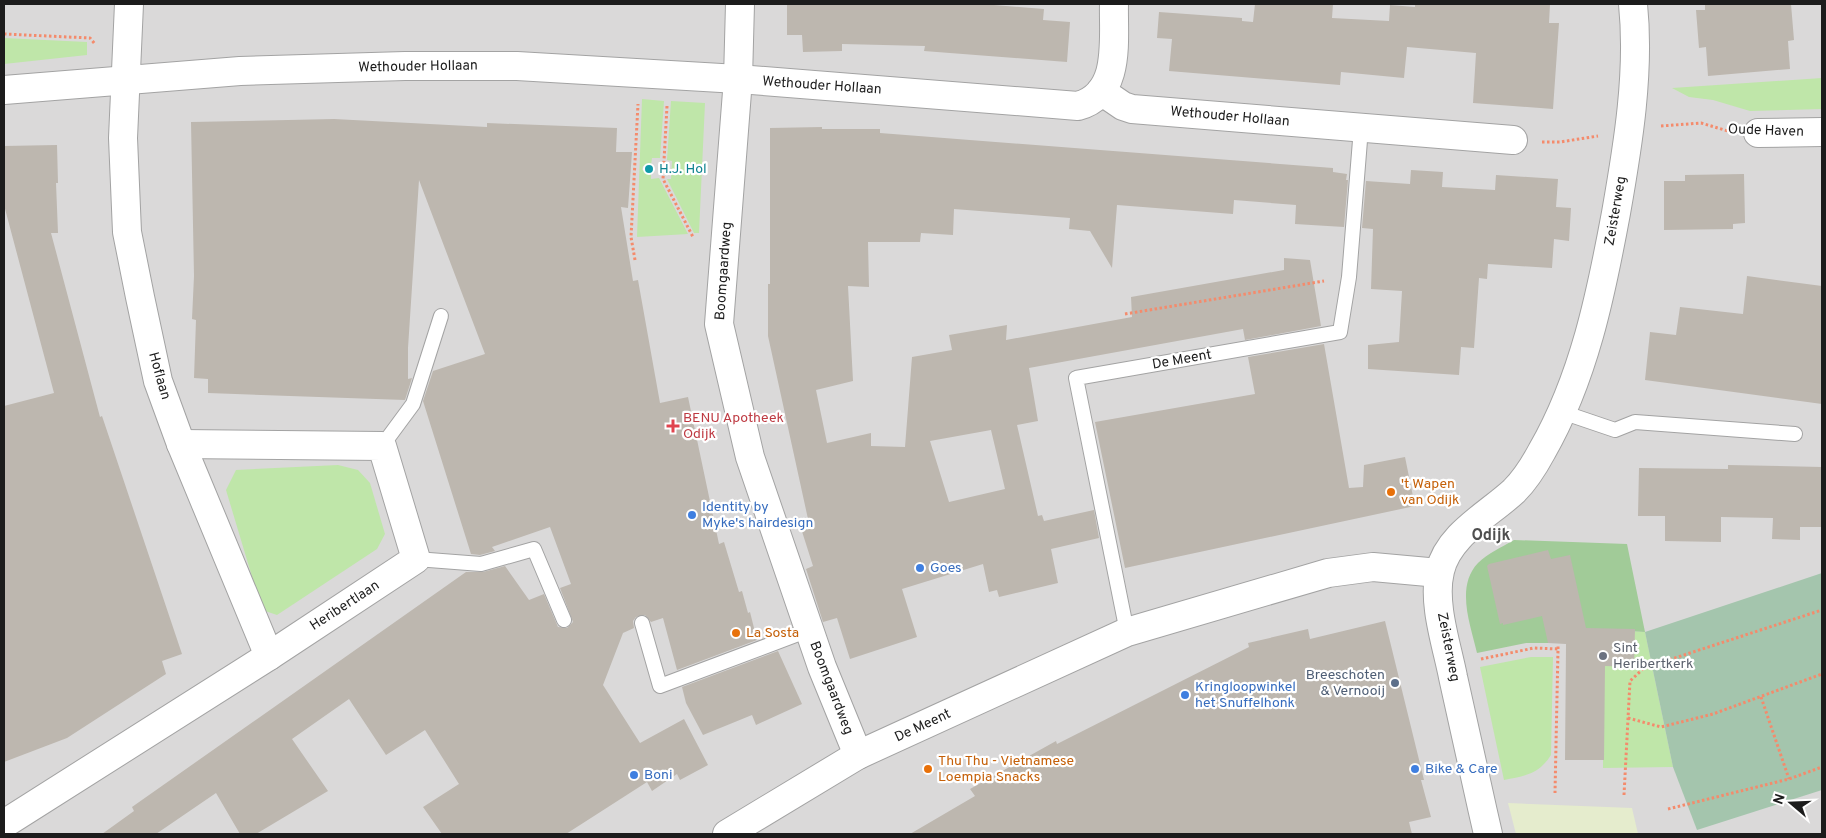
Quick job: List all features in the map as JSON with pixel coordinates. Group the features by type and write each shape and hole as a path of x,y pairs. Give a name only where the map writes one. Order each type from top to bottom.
{"street":[{"name":"Hoflaan","path":"129,4 123,138 127,232 158,381 181,444 269,656"},
{"name":"Boomgaardweg","path":"740,4 738,80 719,324 750,458 809,630 858,755"},
{"path":"1101,91 1109,80 1112,66 1114,4"},
{"name":"Zeisterweg","path":"1488,834 1439,612 1439,573 1446,553 1457,539 1516,489 1542,451 1562,412 1586,348 1604,278 1628,130 1635,23 1632,4"},
{"name":"Wethouder Hollaan","path":"4,90 240,71 405,66 517,66 669,75 1078,106 1093,99 1101,91 1123,106 1132,109 1513,140"},
{"name":"Oude Haven","path":"1758,133 1822,132"},
{"path":"181,444 382,446 416,559"},
{"name":"Heribertlaan","path":"4,824 269,656 416,559"},
{"name":"De Meent","path":"726,834 858,755 1127,632 1328,573 1373,567 1439,573"}],"lane":[{"name":"De Meent","path":"1127,632 1076,378 1340,332 1349,277 1361,128"},
{"path":"382,446 413,404 441,316"},
{"path":"1562,412 1615,430 1635,422 1795,434"},
{"path":"416,559 481,564 534,549 564,620"},
{"path":"642,623 660,686 809,630"}],"path":[{"path":"4,34 90,38 126,79"},
{"path":"635,260 632,237 640,73"},
{"path":"669,75 663,179 695,241"},
{"name":"Oude Haven","path":"1659,127 1701,123 1733,133 1758,133"},
{"path":"1513,140 1560,142 1628,130"},
{"path":"1125,314 1349,277"},
{"path":"1624,795 1630,681 1644,668 1822,610"},
{"path":"1555,793 1558,644"},
{"path":"1451,664 1534,648 1558,649"},
{"path":"1628,718 1662,727 1714,714 1822,674"},
{"path":"1761,696 1789,779"},
{"path":"1668,810 1789,779 1822,767"}],"shaded area":[{"path":"4,4 1822,4 1822,834 4,834"}],"green space":[{"path":"4,38 87,42 87,55 4,64"},
{"path":"1822,78 1822,109 1750,111 1713,100 1689,97 1672,88"},
{"path":"642,99 664,101 660,158 652,158 651,165 643,166 642,170 651,171 651,179 659,178 688,234 637,237"},
{"path":"671,101 705,103 699,233 694,233 667,179 671,179 672,161 667,160"},
{"path":"338,465 358,470 370,483 385,534 377,549 277,615 262,610 226,490 236,470"},
{"path":"1514,540 1627,544 1645,632 1629,631 1574,643 1526,643 1477,653 1467,607 1467,583 1471,573 1482,559"},
{"path":"1822,573 1822,790 1697,830 1673,767 1645,632"},
{"path":"1629,631 1645,632 1673,767 1603,768 1603,760 1574,643"},
{"path":"1531,657 1553,657 1551,755 1542,766 1531,773 1504,780 1480,667"},
{"path":"1508,803 1632,808 1638,834 1516,834"}],"building":[{"path":"787,4 982,4 1044,9 1043,20 1070,22 1067,62 924,51 925,46 842,44 842,51 803,52 802,35 787,35"},
{"path":"1255,4 1333,4 1332,18 1389,21 1390,5 1415,7 1415,4 1550,4 1549,23 1559,23 1553,109 1473,103 1476,53 1407,47 1404,78 1341,72 1340,85 1169,71 1172,39 1157,38 1159,12 1242,18 1242,21 1253,22"},
{"path":"1705,4 1791,4 1794,40 1788,41 1790,69 1708,76 1706,47 1699,48 1696,10 1705,10"},
{"path":"334,119 487,127 487,123 617,128 616,152 632,152 628,208 621,207 633,281 638,280 660,403 688,397 719,544 724,542 739,592 742,591 748,613 750,612 757,640 677,670 663,618 651,622 645,615 636,617 633,621 634,628 623,633 603,685 640,743 684,719 708,765 680,780 677,774 652,791 647,782 566,834 442,834 423,807 459,784 425,730 386,755 349,699 292,739 328,791 256,834 240,834 216,793 156,834 102,834 134,811 132,807 466,572 483,572 505,566 529,600 544,594 558,627 567,628 573,622 560,588 571,584 550,527 492,547 495,551 480,555 471,554 423,401 433,371 485,354 419,180 408,348 408,379 412,378 405,400 208,393 208,379 194,378 196,320 192,319 194,276 191,122"},
{"path":"770,128 880,129 880,133 1333,168 1333,172 1347,174 1344,227 1295,224 1296,205 1234,200 1233,214 1117,205 1112,268 1090,231 1069,229 1070,218 954,209 953,235 921,233 920,242 868,242 869,287 848,286 853,381 816,390 827,443 871,433 871,446 905,447 912,357 952,350 949,335 1007,325 1006,340 1132,317 1131,297 1284,270 1284,258 1310,260 1321,326 1245,340 1243,329 1029,368 1038,421 1017,425 1038,516 1042,515 1044,521 1094,510 1099,538 1051,549 1058,583 999,597 997,590 989,592 983,564 902,589 917,637 850,659 837,618 823,622 806,569 813,566 799,522 808,519 768,336","holes":["991,430 1005,489 949,502 930,441"]},
{"path":"57,145 58,233 51,233 100,417 102,416 182,654 162,661 166,674 67,738 4,762 4,406 54,393 4,205 4,146"},
{"path":"1411,170 1443,172 1442,187 1495,190 1496,175 1558,179 1556,207 1571,208 1569,241 1554,239 1552,268 1488,264 1487,279 1479,278 1474,348 1461,347 1459,375 1368,369 1368,345 1399,342 1402,291 1371,289 1373,229 1362,228 1366,181 1410,184"},
{"path":"1744,174 1745,223 1733,224 1733,229 1664,230 1664,181 1685,181 1685,175"},
{"path":"1747,276 1822,286 1822,404 1645,380 1650,332 1676,335 1680,307 1743,314"},
{"path":"1324,344 1349,488 1363,487 1364,465 1405,457 1415,506 1125,568 1095,422 1255,394 1248,357"},
{"path":"1728,465 1822,467 1822,527 1800,527 1800,540 1772,539 1773,518 1721,517 1721,542 1665,541 1665,516 1638,516 1639,468 1728,469"},
{"name":"Sint Heribertkerk","path":"1548,550 1551,559 1570,555 1586,628 1635,629 1634,667 1605,666 1604,760 1565,760 1566,644 1548,643 1542,616 1503,625 1503,623 1500,624 1487,566"},
{"path":"1385,621 1424,780 1421,780 1431,817 1409,822 1412,834 910,834 975,796 970,789 1056,741 1057,744 1249,647 1248,643 1308,629 1310,639"},
{"path":"778,651 802,704 756,725 752,715 703,735 686,703 682,687"}],"place":[{"name":"H.J. Hol","path":"649,169"},
{"name":"BENU Apotheek Odijk","path":"673,426"},
{"name":"'t Wapen van Odijk","path":"1391,492"},
{"name":"Identity by Myke's hairdesign","path":"692,515"},
{"name":"Goes","path":"920,568"},
{"name":"La Sosta","path":"736,633"},
{"name":"Sint Heribertkerk","path":"1603,656"},
{"name":"Breeschoten & Vernooij","path":"1395,683"},
{"name":"Kringloopwinkel het Snuffelhonk","path":"1185,695"},
{"name":"Thu Thu - Vietnamese Loempia Snacks","path":"928,769"},
{"name":"Bike & Care","path":"1415,769"},
{"name":"Boni","path":"634,775"}],"district":[{"name":"Odijk","path":"1491,536"}]}
